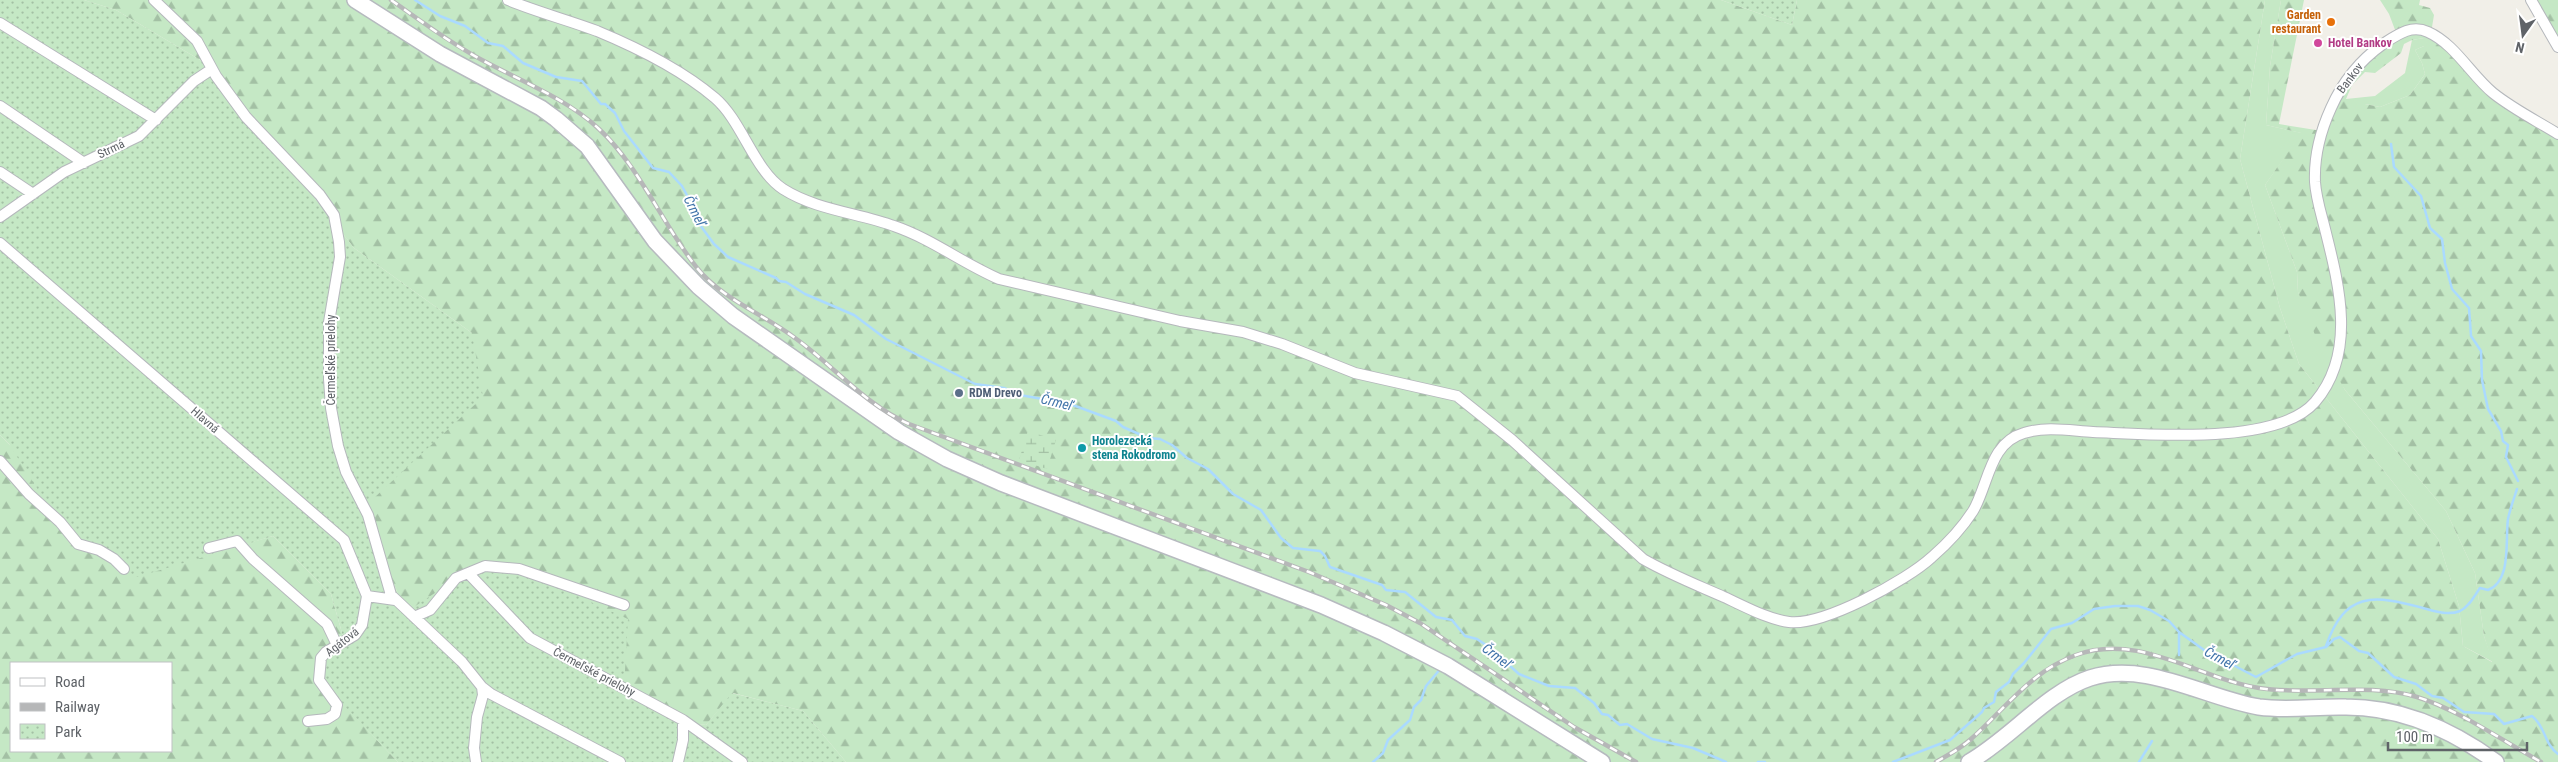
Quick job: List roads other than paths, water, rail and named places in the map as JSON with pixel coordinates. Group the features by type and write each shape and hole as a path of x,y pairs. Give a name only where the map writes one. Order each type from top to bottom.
{"main road":[{"path":"355,0 440,54 541,108 556,119 587,146 655,241 698,287 733,316 899,432 947,459 1001,483 1312,602 1384,633 1448,666 1602,762"},
{"path":"1969,762 2001,742 2050,701 2070,687 2090,678 2119,674 2164,680 2261,707 2347,707 2388,712 2439,727 2496,762"}],"street":[{"name":"Čermeľské prielohy","path":"154,0 197,41 212,69 246,117 320,195 334,215 338,230 340,257 329,322 331,408 346,472 368,515 388,590 395,600 462,662 482,687 491,694 620,762"},
{"name":"Bankov","path":"508,0 624,43 692,81 717,100 766,171 782,188 805,200 893,225 922,237 975,269 998,279 1170,319 1243,332 1282,344 1354,373 1457,396 1512,440 1643,559 1745,606 1780,620 1793,623 1810,621 1832,614 1912,572 1933,556 1969,517 1979,499 1995,458 2008,441 2020,434 2033,430 2160,434 2236,433 2270,426 2300,415 2317,399 2337,359 2342,330 2336,274 2316,194 2315,169 2322,131 2336,97 2360,63 2405,31 2420,29 2442,40 2493,93 2558,134"},
{"path":"2531,0 2558,47"},
{"path":"0,23 156,120"},
{"name":"Strmá","path":"0,217 64,172 139,136 194,81 212,69"},
{"path":"0,106 84,163"},
{"path":"0,172 33,194"},
{"name":"Hlavná","path":"0,243 344,540 367,596"},
{"path":"0,461 29,494 60,522 78,544 99,550 114,559 124,569"},
{"path":"209,548 237,541 253,559 327,624 337,645"},
{"path":"414,617 430,610 456,578 484,566 519,569 624,605"},
{"name":"Čermeľské prielohy","path":"468,573 530,638 682,720 742,762"},
{"path":"367,596 395,600"},
{"name":"Agátová","path":"308,721 326,719 336,714 337,705 319,680 321,658 326,652 355,635 362,625 367,596"},
{"path":"476,762 474,748 477,716 483,695 482,687"},
{"path":"678,762 683,740 682,720"}],"waterway":[{"name":"Črmeľ","path":"415,0 440,16 465,26 488,43 503,46 523,63 556,77 582,81 601,104 605,104 615,113 624,131 653,168 669,172 682,186 696,212 700,225 714,244 728,257 779,281 786,282 805,294 854,315 886,339 975,384 1004,388 1020,395 1070,404 1116,421 1123,427 1148,438 1160,439 1172,445 1187,458 1208,469 1233,494 1261,510 1281,538 1293,548 1320,551 1325,556 1330,567 1382,585 1386,590 1405,592 1436,617 1452,620 1465,636 1477,639 1489,647 1519,674 1549,686 1575,688 1594,703 1602,714 1608,715 1620,725 1627,724 1652,739 1693,748 1726,762"},
{"path":"2391,144 2394,167 2421,196 2430,228 2442,239 2445,263 2452,289 2469,308 2471,336 2481,351 2482,380 2488,409 2501,431 2503,441 2508,445 2506,457 2518,481"},
{"path":"2326,646 2342,615 2362,602 2389,600 2436,612 2451,613 2460,611 2472,601 2480,588 2488,590 2496,585 2504,569 2508,519 2517,489"},
{"name":"Črmeľ","path":"1893,762 1950,740 1982,712 1984,708 1994,702 1996,692 2009,682 2013,674 2051,629 2072,623 2094,609 2115,606 2138,606 2150,610 2169,621 2179,632 2204,650 2256,677 2297,654 2326,647 2334,639 2340,637 2359,651 2368,653 2394,677 2416,684 2432,696 2443,698 2464,712 2494,714 2504,724 2532,716 2537,720 2553,750 2558,754"},
{"path":"2179,632 2179,655"},
{"path":"1373,762 1383,753 1388,740 1410,720 1414,707 1421,700 1426,686 1441,668"},
{"path":"2139,762 2152,741"},
{"name":"Črmeľ","path":"1758,762 1765,762"}],"railway":[{"path":"391,0 458,46 543,91 586,118 599,129 626,160 685,251 707,279 718,289 783,329 863,395 893,416 909,424 1309,572 1386,605 1420,623 1574,727 1636,762"},
{"path":"1936,762 1967,743 2019,692 2045,671 2076,655 2099,649 2122,649 2145,653 2168,659 2236,683 2259,688 2298,691 2378,690 2417,697 2465,718 2541,762"}],"place":[{"name":"Garden restaurant","path":"2331,22"},
{"name":"Hotel Bankov","path":"2318,43"},
{"name":"RDM Drevo","path":"959,393"},
{"name":"Horolezecká stena Rokodromo","path":"1082,448"}]}
